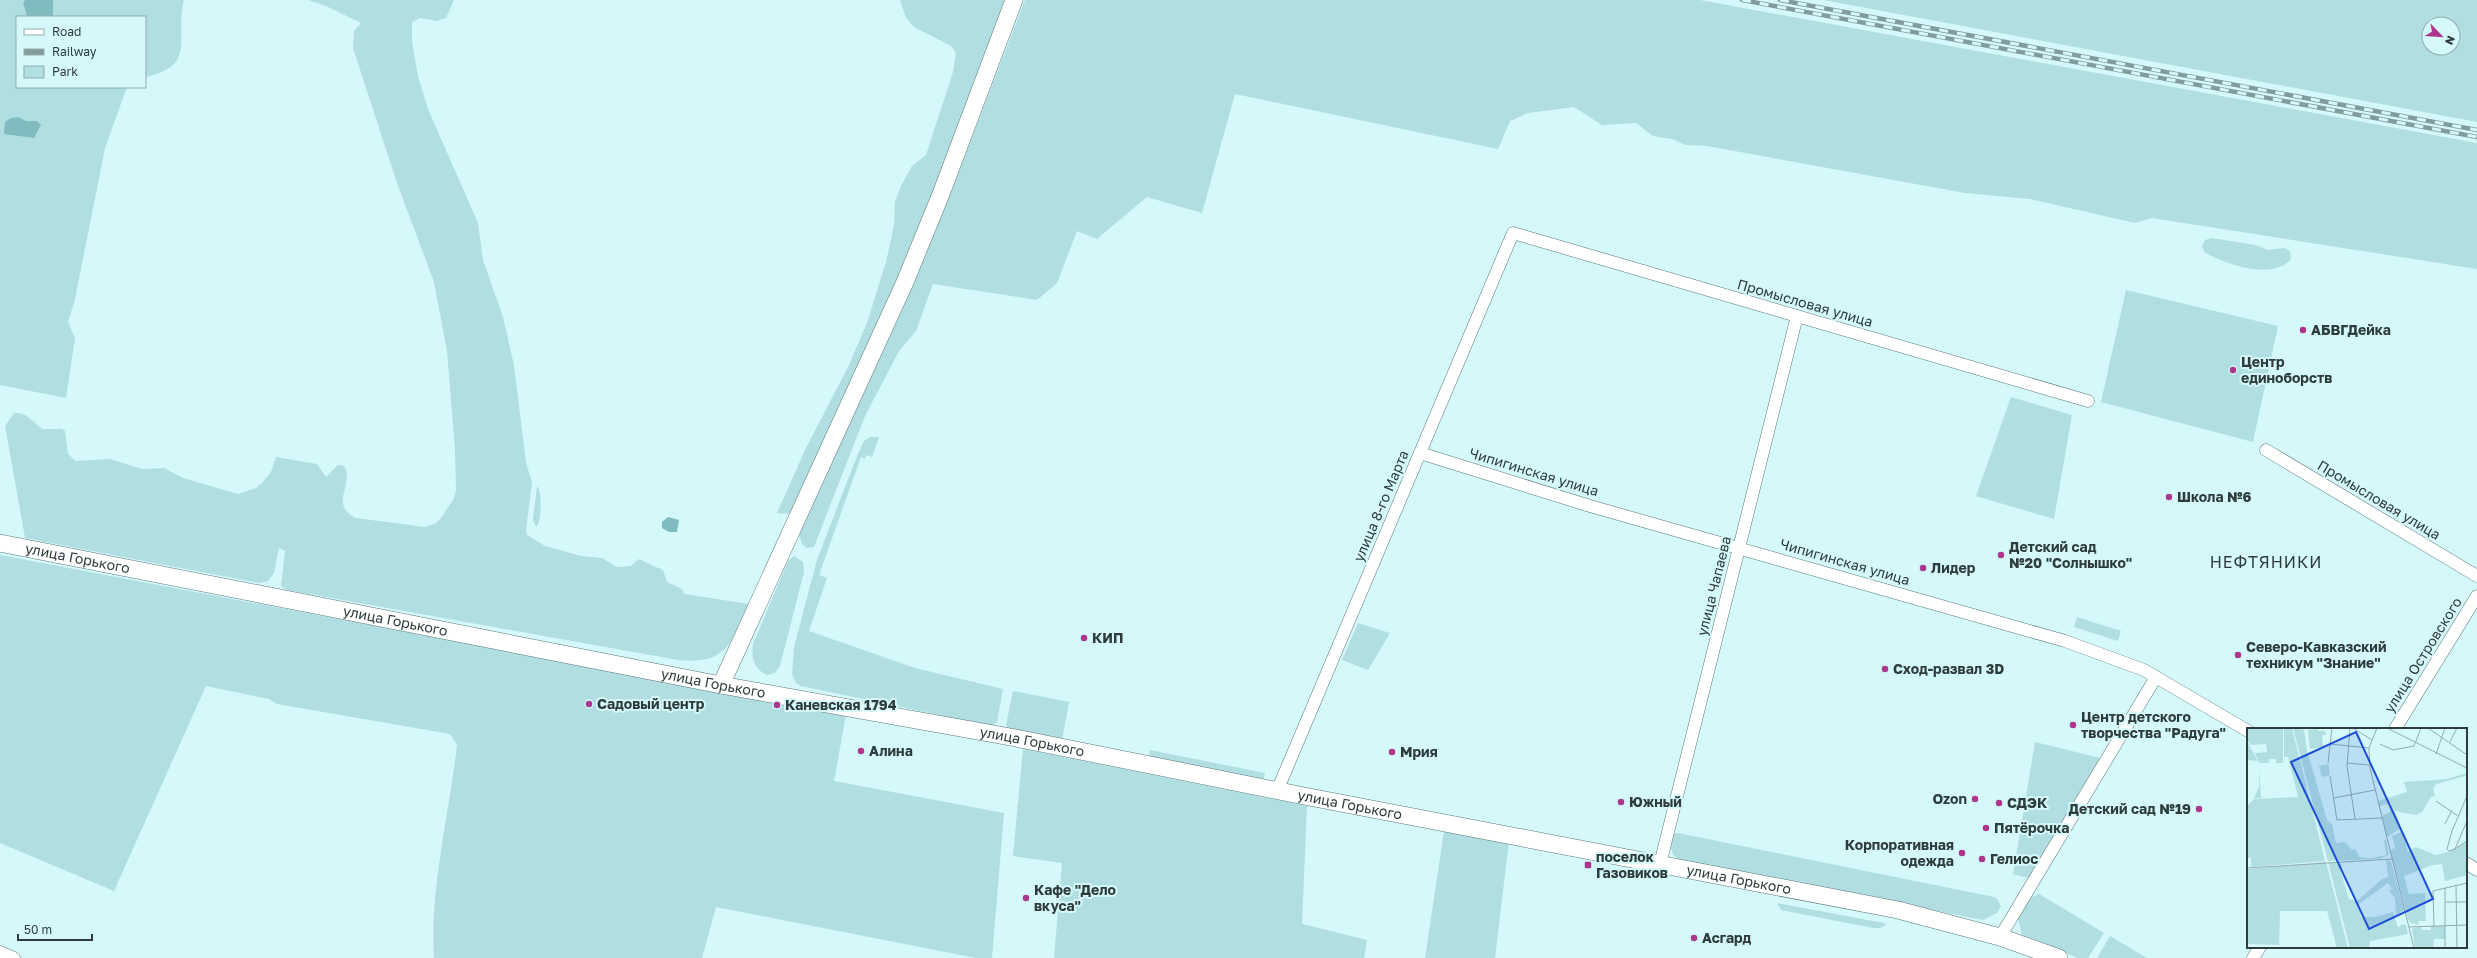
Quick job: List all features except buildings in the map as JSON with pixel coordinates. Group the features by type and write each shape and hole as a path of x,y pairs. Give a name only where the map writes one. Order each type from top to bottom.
{"main road":[{"path":"721,685 905,282 941,194 1014,0"},
{"name":"улица Горького","path":"0,543 721,685 1016,738 1277,791 1920,914 2000,937 2059,958"}],"street":[{"name":"Промысловая улица","path":"1513,233 2088,401"},
{"name":"улица 8-го Марта","path":"1277,791 1513,233"},
{"name":"улица Чапаева","path":"1660,864 1797,316"},
{"name":"Промысловая улица","path":"2266,450 2477,576"},
{"name":"Чипигинская улица","path":"1420,453 1590,506 2045,634 2116,658 2156,676 2247,730"},
{"name":"улица Островского","path":"2396,728 2477,596"},
{"path":"2000,937 2156,676"},
{"path":"2467,864 2477,870"},
{"path":"2253,958 2259,948"},
{"path":"0,952 14,958"}],"green space":[{"path":"0,0 25,0 23,3 27,16 16,16 16,88 127,88 105,148 75,299 68,322 75,338 66,398 0,385"},
{"path":"53,0 184,0 181,48 178,57 172,65 162,72 146,77 146,16 53,16"},
{"path":"308,0 454,0 446,18 437,21 420,18 412,22 412,42 418,76 428,109 478,223 483,260 503,317 514,365 526,463 532,482 526,530 527,535 545,546 581,556 602,558 617,567 631,566 639,559 663,570 667,582 682,589 684,594 749,604 732,640 726,648 718,654 707,659 694,661 678,660 287,590 281,586 285,551 279,548 274,573 268,581 259,583 25,538 5,426 14,413 27,416 43,429 62,429 65,431 68,454 76,461 110,459 142,469 164,468 183,478 238,494 256,488 262,483 271,472 276,457 317,464 326,477 338,465 344,466 347,473 347,480 343,501 344,507 348,513 356,518 425,527 435,524 453,500 456,491 455,450 447,351 434,282 398,186 353,48 354,31 361,23 326,6"},
{"path":"900,0 1006,0 924,221 791,514 777,513 805,450 849,365 867,323 886,262 894,226 895,202 901,186 912,166 926,155 953,72 956,53 951,46 914,27 906,18"},
{"path":"1025,0 1700,0 2477,143 2477,269 2152,218 2135,223 2030,199 1965,193 1707,146 1686,145 1672,139 1653,136 1636,123 1602,125 1574,107 1528,113 1510,121 1498,149 1235,94 1202,213 1147,197 1097,239 1077,231 1057,283 1037,300 933,284 916,331 899,351 865,416 814,547 807,548 802,544 799,534 904,306 952,190"},
{"path":"1823,0 2477,0 2477,122"},
{"path":"2212,238 2255,245 2268,250 2284,248 2290,251 2291,259 2283,266 2272,269 2261,270 2236,265 2213,257 2204,252 2202,246 2205,240"},
{"path":"2126,290 2278,326 2253,442 2101,402"},
{"path":"2011,397 2072,415 2054,519 1976,496"},
{"path":"870,437 879,437 872,457 866,455 865,459 861,457 819,575 827,578 809,631 915,668 1003,689 997,722 992,726 801,686 796,683 792,674 794,647 817,560 857,456 864,441"},
{"path":"537,486 540,494 541,507 538,524 536,527 533,520"},
{"path":"0,555 846,715 834,781 1004,813 992,958 976,958 716,907 702,958 434,958 437,878 457,745 450,734 277,704 269,699 206,686 114,891 0,843"},
{"path":"794,556 803,562 804,572 780,666 775,673 767,675 759,670 754,662 753,644 788,561"},
{"path":"2077,617 2121,631 2118,641 2074,627"},
{"path":"1358,623 1390,633 1368,670 1342,660"},
{"path":"1013,691 1069,702 1062,740 1008,728 1006,725"},
{"path":"2035,742 2100,758 2028,878 2013,874"},
{"path":"1023,749 1307,806 1302,924 1367,940 1364,958 1054,958 1062,863 1013,856"},
{"path":"1150,750 1265,773 1263,781 1149,758"},
{"path":"1444,831 1509,841 1495,958 1425,958"},
{"path":"1678,833 1994,897 1998,900 2001,906 1997,913 1983,920 1680,860 1674,856 1669,845 1673,834"},
{"path":"2039,894 2104,933 2088,958 2078,958 2022,935 2018,918 2030,898"},
{"path":"1777,903 1884,923 1886,925 1880,928 1873,928 1781,910"},
{"path":"2110,936 2147,958 2097,958"}],"shaded area":[{"path":"25,0 53,0 53,16 27,16 23,3"},
{"path":"18,117 26,121 37,121 41,125 34,138 4,134 5,122 11,118"},
{"path":"668,517 679,520 677,532 669,532 662,528 662,522"}],"railway":[{"path":"1742,0 2477,137"},
{"path":"1780,0 2477,130"}],"place":[{"name":"АБВГДейка","path":"2303,330"},
{"name":"Центр единоборств","path":"2233,370"},
{"name":"Школа №6","path":"2169,497"},
{"name":"Детский сад №20 \"Солнышко\"","path":"2001,555"},
{"name":"Лидер","path":"1923,568"},
{"name":"КИП","path":"1084,638"},
{"name":"Северо-Кавказский техникум \"Знание\"","path":"2238,655"},
{"name":"Сход-развал 3D","path":"1885,669"},
{"name":"Садовый центр","path":"589,704"},
{"name":"Каневская 1794","path":"777,705"},
{"name":"Центр детского творчества \"Радуга\"","path":"2073,725"},
{"name":"Алина","path":"861,751"},
{"name":"Мрия","path":"1392,752"},
{"name":"Ozon","path":"1975,799"},
{"name":"Южный","path":"1621,802"},
{"name":"СДЭК","path":"1999,803"},
{"name":"Детский сад №19","path":"2199,809"},
{"name":"Пятёрочка","path":"1986,828"},
{"name":"Корпоративная одежда","path":"1962,853"},
{"name":"Гелиос","path":"1982,859"},
{"name":"поселок Газовиков","path":"1588,865"},
{"name":"Кафе \"Дело вкуса\"","path":"1026,898"},
{"name":"Асгард","path":"1694,938"}],"district":[{"name":"НЕФТЯНИКИ","path":"2266,562"}]}
